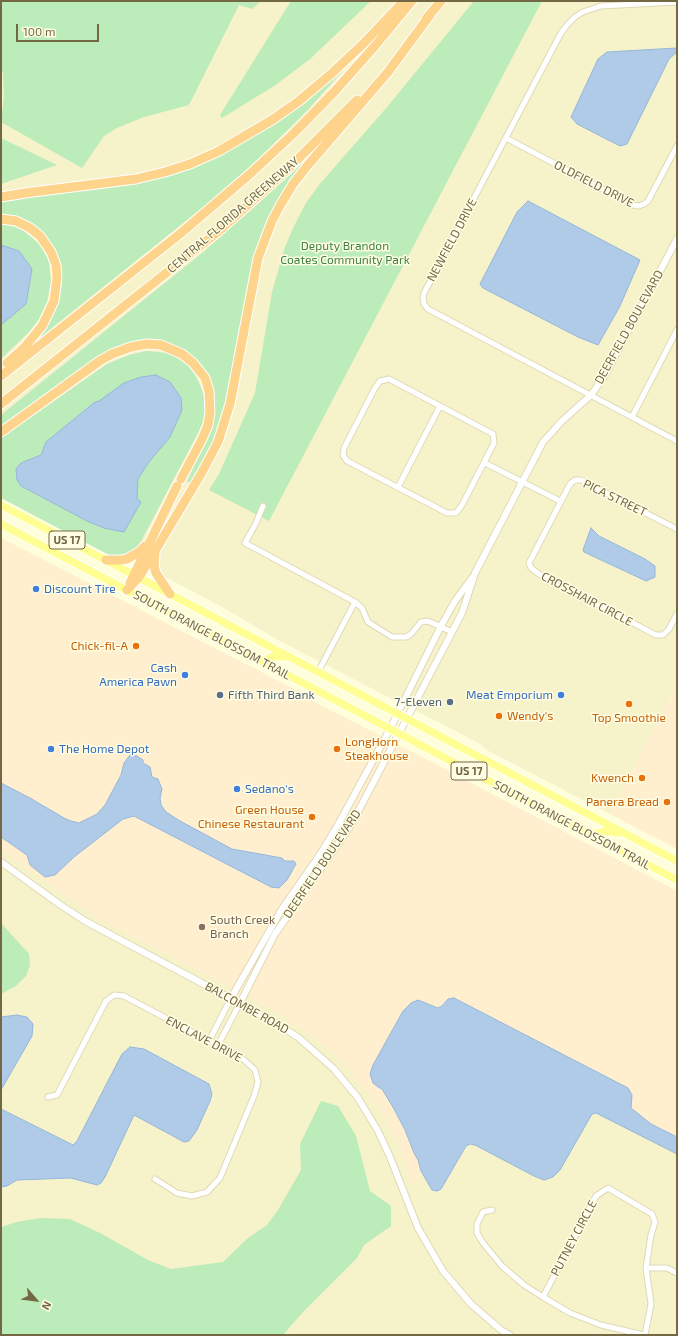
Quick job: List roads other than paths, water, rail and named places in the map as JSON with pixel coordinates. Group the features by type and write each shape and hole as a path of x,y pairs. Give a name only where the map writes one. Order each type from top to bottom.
{"highway":[{"path":"1,197 25,192 136,179 190,164 219,151 272,120 299,101 363,44 404,1"},
{"name":"CENTRAL FLORIDA GREENEWAY","path":"1,376 181,233 250,174 294,133 335,91 412,1"},
{"name":"CENTRAL FLORIDA GREENEWAY","path":"1,404 195,250 265,191 351,106 391,62 441,1"},
{"path":"127,590 155,551 201,474 222,430 230,404 258,258 272,221 293,184 388,72 430,15"},
{"path":"1,219 16,222 30,228 40,236 51,252 56,265 58,277 54,301 42,326 23,349 1,369"},
{"path":"1,432 101,360 112,354 139,346 161,345 182,354 193,363 205,378 209,391 210,412 208,425 150,540 136,576"},
{"path":"106,560 127,559 139,552 150,540"},
{"path":"155,551 153,560 156,573 170,594"}],"main road":[{"name":"SOUTH ORANGE BLOSSOM TRAIL","path":"1,505 677,861"},
{"name":"SOUTH ORANGE BLOSSOM TRAIL","path":"1,524 677,880"},
{"path":"262,661 275,656 290,657"},
{"path":"591,835 607,831 625,834"}],"street":[{"name":"NEWFIELD DRIVE","path":"677,2 601,6 583,12 574,17 567,25 561,33 424,293 423,298 424,304 428,309 677,441"},
{"name":"OLDFIELD DRIVE","path":"506,138 633,205 639,206 648,201 677,146"},
{"name":"DEERFIELD BOULEVARD","path":"231,998 282,909 321,854 339,823 390,729 441,626 455,601 475,573 543,442 562,421 591,395 605,375 677,239"},
{"path":"632,417 677,330"},
{"path":"389,379 440,406 493,434 494,443 462,505 456,513 447,513 347,461 343,455 344,448 380,381 389,379"},
{"path":"398,487 440,406"},
{"path":"484,463 560,501"},
{"name":"PICA STREET","path":"560,501 570,484 575,480 582,480 677,529"},
{"name":"CROSSHAIR CIRCLE","path":"560,501 531,557 529,563 531,568 539,574 656,635 663,634 669,629 677,614"},
{"path":"263,506 245,543 355,602 362,608 368,622 392,636 406,637 411,634 421,622 428,621 452,632"},
{"name":"DEERFIELD BOULEVARD","path":"240,1003 275,934 349,828 462,613 475,573"},
{"path":"318,672 355,602"},
{"path":"339,823 349,828"},
{"name":"BALCOMBE ROAD","path":"1,862 85,921 273,1021 299,1038 334,1069 358,1098 378,1131 418,1228 443,1271 471,1304 501,1330 510,1335"},
{"name":"ENCLAVE DRIVE","path":"48,1097 57,1095 106,1001 114,995 124,996 243,1059 255,1070 258,1082 254,1096 220,1178 207,1192 192,1196 177,1193 155,1179"},
{"path":"210,1041 231,998"},
{"path":"218,1045 240,1003"},
{"name":"PUTNEY CIRCLE","path":"543,1297 596,1196 608,1188 652,1214 655,1222 651,1235 646,1268 651,1304 645,1335"},
{"path":"492,1210 483,1212 477,1224 478,1233 483,1243 502,1266 524,1285 570,1313 601,1325 645,1335"},
{"path":"646,1268 667,1268 677,1273"}],"water":[{"path":"677,48 677,52 669,59 627,144 620,146 577,124 571,117 598,59 607,52"},
{"path":"528,201 640,260 620,306 598,345 578,337 483,288 480,284 517,212"},
{"path":"1,245 19,251 32,269 26,304 1,325"},
{"path":"156,375 170,382 181,398 182,410 170,437 149,462 138,479 137,498 141,502 124,532 104,528 87,521 21,486 17,480 16,469 21,463 41,455 46,442 95,402 99,401 124,383 141,377"},
{"path":"591,528 599,536 645,559 655,566 655,577 646,581 584,552 583,550"},
{"path":"130,755 137,756 143,760 143,763 150,767 152,777 158,779 162,789 160,798 161,805 166,812 232,849 282,858 285,861 294,861 296,864 287,880 279,888 271,887 134,816 123,819 74,857 55,875 45,877 30,865 27,855 1,837 1,783 64,818 79,823 97,814 105,805 121,775 124,763"},
{"path":"454,998 628,1088 632,1095 631,1108 651,1124 677,1137 677,1154 596,1113 592,1114 560,1170 553,1177 544,1180 475,1145 470,1144 466,1146 441,1189 437,1191 432,1190 421,1171 418,1160 405,1130 394,1109 382,1089 373,1083 370,1074 373,1065 403,1011 411,1003 418,1000 438,1008 448,999"},
{"path":"17,1015 27,1017 33,1024 32,1036 1,1090 1,1017"},
{"path":"130,1047 144,1049 209,1084 212,1094 210,1101 197,1130 189,1141 184,1142 134,1115 101,1183 97,1185 71,1178 17,1180 7,1186 1,1187 1,1109 73,1145 77,1141 122,1054"}],"place":[{"name":"Discount Tire","path":"36,589"},
{"name":"Chick-fil-A","path":"136,646"},
{"name":"Cash America Pawn","path":"185,675"},
{"name":"Fifth Third Bank","path":"220,695"},
{"name":"Meat Emporium","path":"561,695"},
{"name":"7-Eleven","path":"450,702"},
{"name":"Top Smoothie","path":"629,704"},
{"name":"Wendy's","path":"499,716"},
{"name":"The Home Depot","path":"51,749"},
{"name":"LongHorn Steakhouse","path":"337,749"},
{"name":"Kwench","path":"642,778"},
{"name":"Sedano's","path":"237,789"},
{"name":"Panera Bread","path":"667,802"},
{"name":"Green House Chinese Restaurant","path":"312,817"},
{"name":"South Creek Branch","path":"202,927"}],"park label":[{"name":"Deputy Brandon Coates Community Park","path":"345,253"}]}
